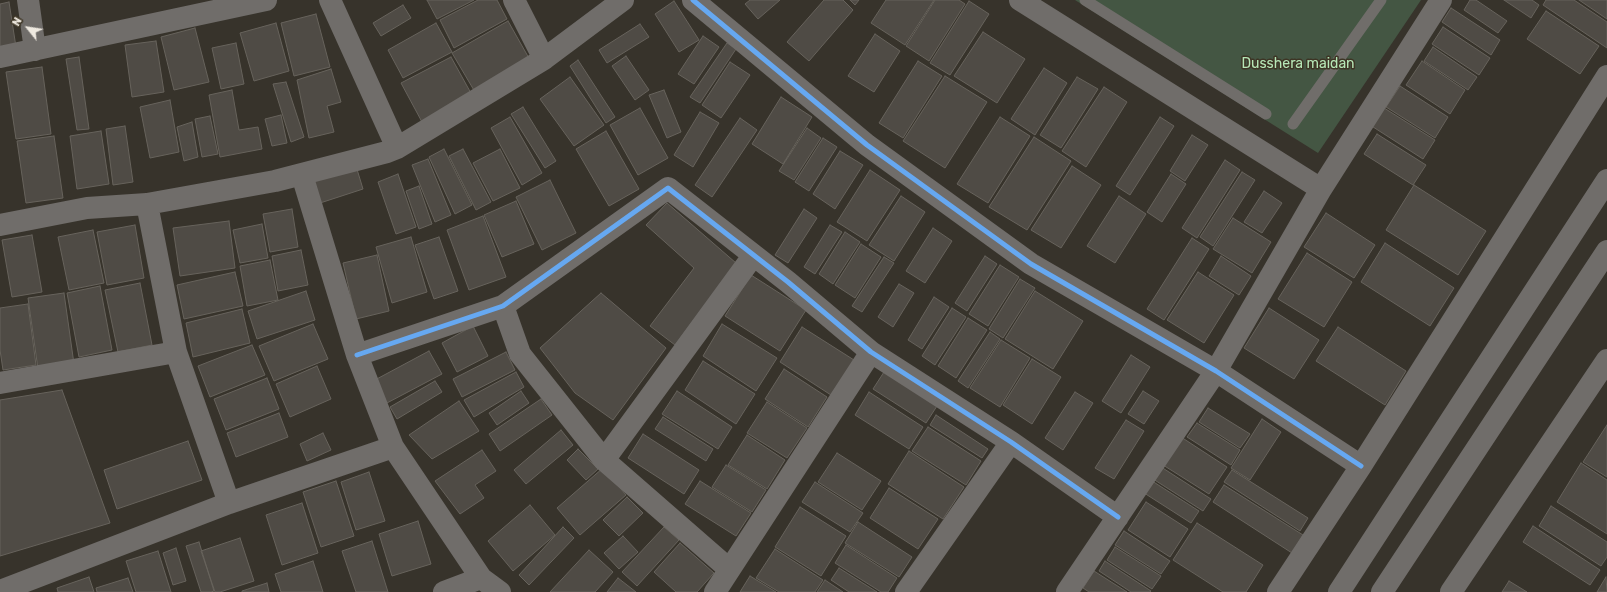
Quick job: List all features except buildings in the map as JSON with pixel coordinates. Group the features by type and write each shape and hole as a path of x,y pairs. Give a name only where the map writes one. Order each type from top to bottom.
{"street":[{"path":"28,0 35,50"},
{"path":"0,57 266,0"},
{"path":"330,0 397,148"},
{"path":"514,0 544,59"},
{"path":"0,225 87,208 147,204 302,174 397,148 544,59 623,0"},
{"path":"693,0 867,145 1031,264 1216,372 1361,466"},
{"path":"1020,0 1322,189"},
{"path":"1067,592 1216,372 1322,189 1441,0"},
{"path":"1278,592 1361,466 1607,76"},
{"path":"302,174 357,355 393,447 481,578 500,592"},
{"path":"1339,592 1607,180"},
{"path":"357,355 503,306 668,188 788,282 871,352 1012,442 1118,517"},
{"path":"147,204 176,352 229,503"},
{"path":"1382,592 1607,251"},
{"path":"604,460 753,256"},
{"path":"503,306 520,354 604,460 730,569"},
{"path":"0,383 176,352"},
{"path":"715,592 871,352"},
{"path":"1451,592 1607,360"},
{"path":"906,592 1012,442"},
{"path":"0,591 229,503 393,447"},
{"path":"444,592 481,578"}],"lane":[{"path":"1085,0 1266,114"},
{"path":"1293,124 1380,0"}],"green space":[{"name":"Dusshera maidan","path":"1075,0 1421,0 1318,153"}],"cycle path":[{"path":"693,0 867,145 1031,264 1216,371 1361,466"},
{"path":"357,355 503,306 668,188 788,282 871,352 1011,442 1118,517"}]}
